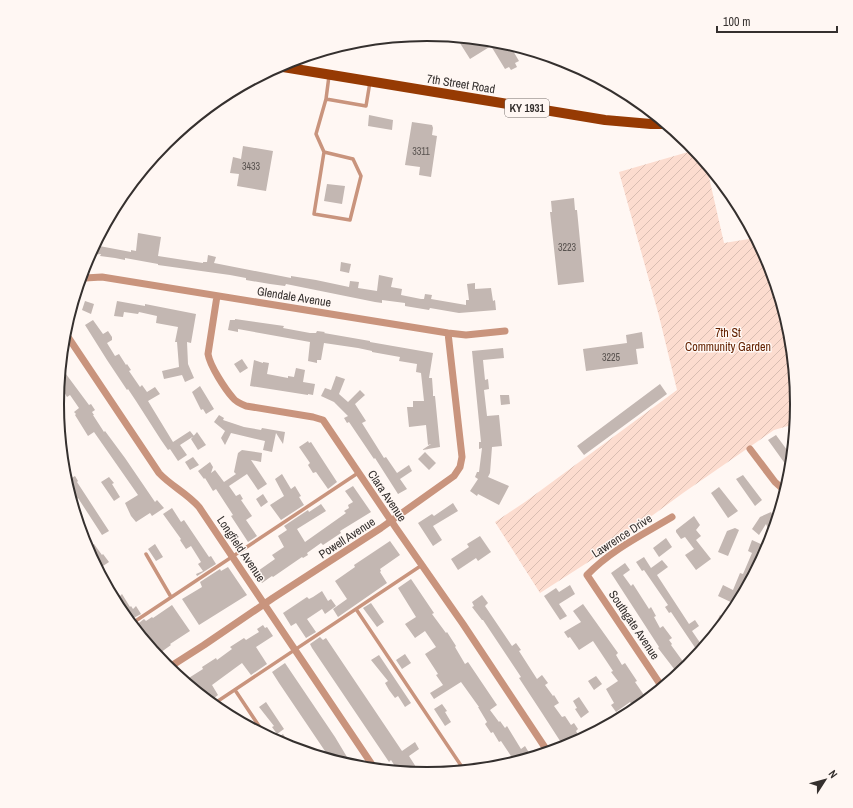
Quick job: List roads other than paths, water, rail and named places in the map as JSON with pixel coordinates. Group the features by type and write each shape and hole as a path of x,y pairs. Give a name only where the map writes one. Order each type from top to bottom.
{"main road":[{"name":"7th Street Road","path":"290,68 605,120 657,124"}],"street":[{"name":"Glendale Avenue","path":"86,278 102,277 448,333 466,335 505,331"},
{"name":"Clara Avenue","path":"217,296 208,354 214,370 233,398 240,404 246,406 320,418 323,420 545,747"},
{"name":"Powell Avenue","path":"174,664 391,521 448,482 457,473 461,465 461,449 448,333"},
{"name":"Longfield Avenue","path":"69,339 159,473 167,481 193,500 371,763"},
{"path":"750,449 780,486"},
{"name":"Lawrence Drive","path":"587,575 601,561 611,554 672,517"},
{"name":"Southgate Avenue","path":"587,575 659,683"}],"lane":[{"path":"324,152 353,159 361,176 350,220 314,214 324,152 316,134 326,99 329,75"},
{"path":"326,99 366,106 370,82"},
{"path":"136,621 358,473"},
{"path":"146,554 171,597"},
{"path":"218,701 422,565"},
{"path":"356,609 461,765"},
{"path":"235,690 259,726"}],"park label":[{"name":"7th St Community Garden","path":"728,340"}]}
